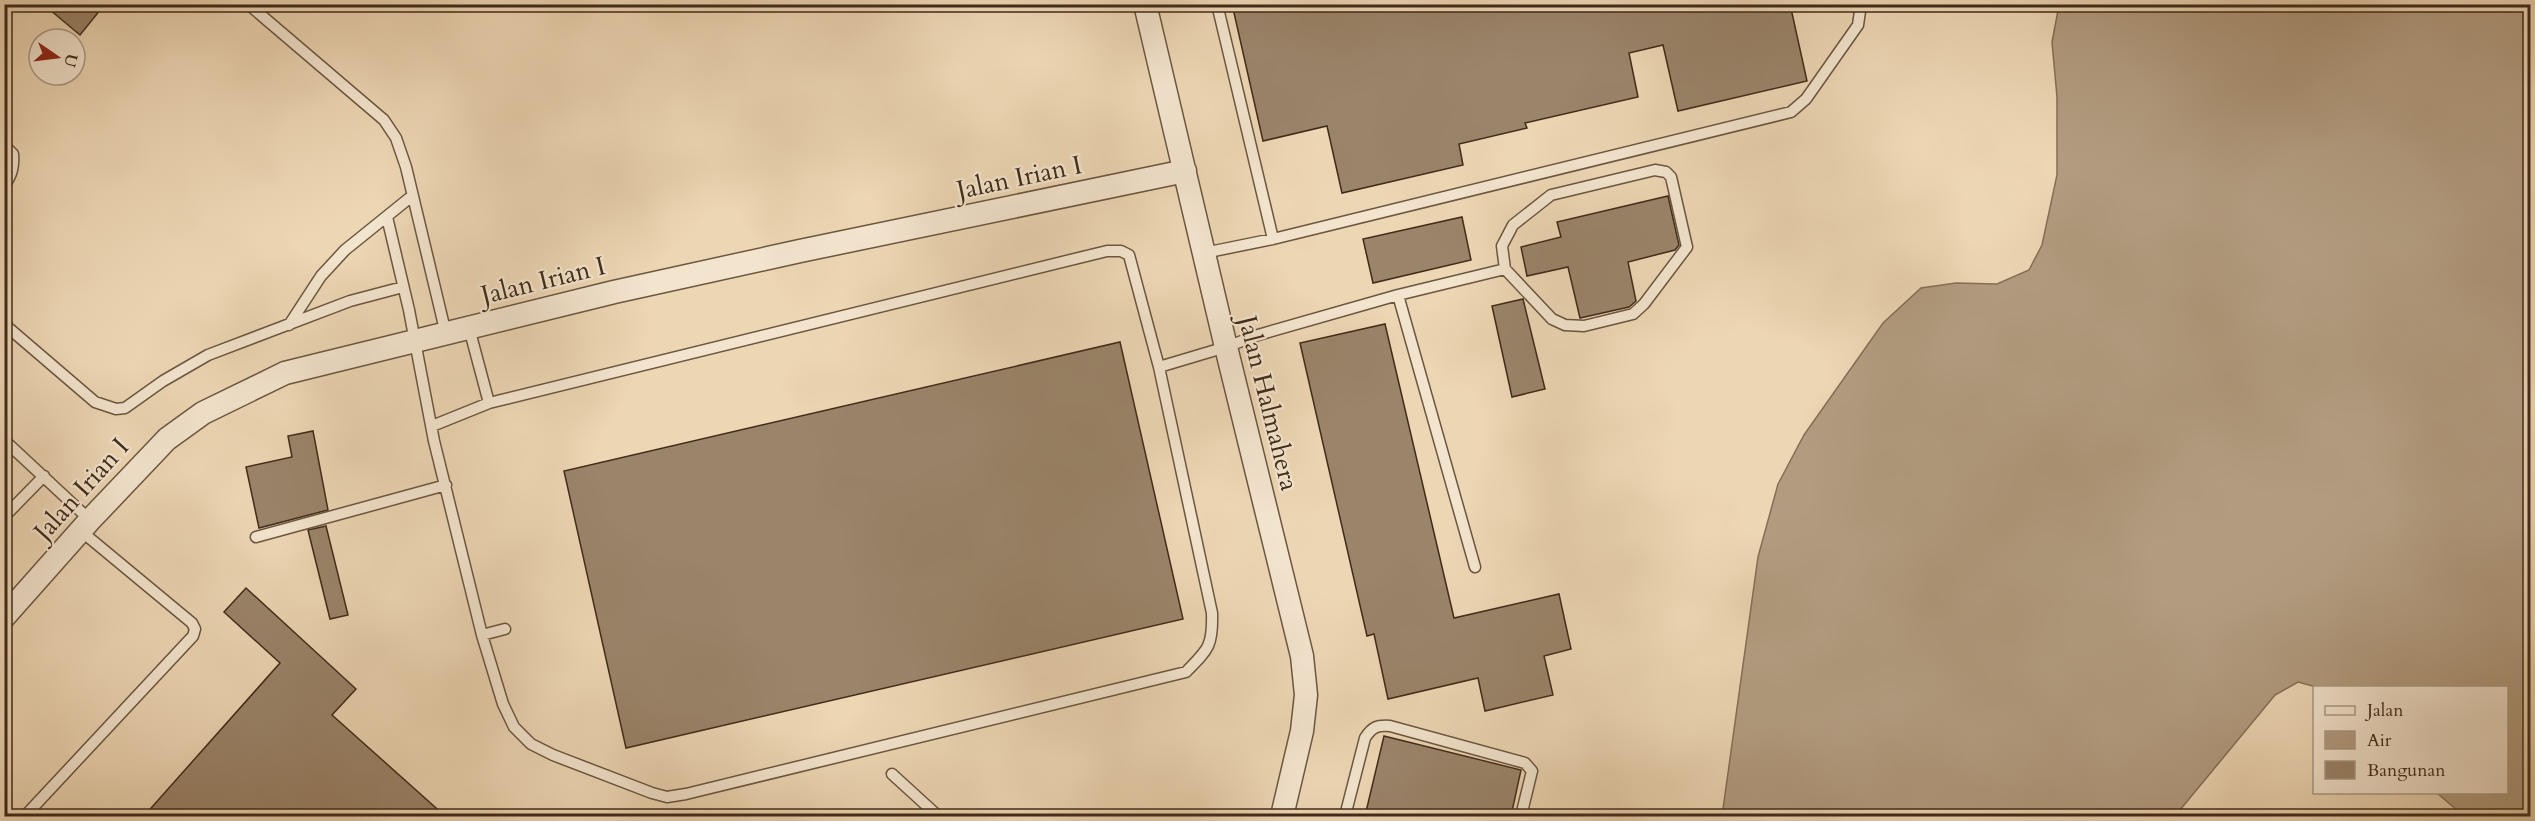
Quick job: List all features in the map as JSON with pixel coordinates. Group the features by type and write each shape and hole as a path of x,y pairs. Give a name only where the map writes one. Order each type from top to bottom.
{"street":[{"name":"Jalan Halmahera","path":"1145,4 1302,656 1306,695 1302,731 1282,816"},
{"name":"Jalan Irian I","path":"4,617 167,439 203,412 285,373 614,292 1185,171"}],"lane":[{"path":"248,4 384,120 396,138 446,334"},
{"path":"1216,4 1274,239"},
{"path":"1204,253 1274,239 1791,112 1806,99 1858,25 1861,4"},
{"path":"4,146 13,154 14,165 12,175 4,186"},
{"path":"1655,170 1666,172 1671,177 1688,247 1644,304 1633,314 1584,326 1565,326 1552,319 1505,269 1502,246 1506,236 1513,225 1551,195 1655,170"},
{"path":"288,325 321,276 345,250 412,196"},
{"path":"387,217 432,426 482,635 503,704 514,727 531,744 553,755 652,793 668,796 686,794 1186,672 1204,654 1213,637 1212,613 1159,367 1129,255 1121,251 1107,251 489,403 432,426"},
{"path":"1159,367 1258,335 1398,295 1505,269"},
{"path":"4,324 95,402 116,410 125,408 163,381 208,355 350,301 403,287"},
{"path":"1398,295 1475,567"},
{"path":"469,328 489,403"},
{"path":"4,440 44,476 85,526 192,623 195,629 193,636 25,816"},
{"path":"4,517 44,476"},
{"path":"255,537 447,485"},
{"path":"482,635 505,629"},
{"path":"1345,816 1365,738 1370,730 1378,725 1390,726 1525,763 1532,771 1521,816"},
{"path":"892,774 938,816"}],"water":[{"path":"2059,5 2530,5 2530,816 2464,816 2438,794 2508,794 2508,686 2313,686 2298,682 2275,695 2175,816 1726,816 1723,809 1758,557 1778,484 1804,435 1883,323 1921,288 1956,283 1997,284 2029,270 2042,245 2057,175 2057,97 2052,42"}],"building":[{"path":"43,4 105,4 86,27 70,27"},
{"path":"1232,4 1790,4 1807,81 1678,111 1663,45 1629,53 1638,97 1525,123 1527,128 1459,144 1463,165 1342,193 1327,126 1263,141"},
{"path":"1668,196 1679,245 1675,250 1628,262 1636,301 1629,307 1580,318 1568,267 1527,276 1521,247 1561,237 1557,222"},
{"path":"1462,217 1471,260 1373,283 1363,239"},
{"path":"1523,299 1545,389 1512,397 1492,306"},
{"path":"1385,324 1454,618 1559,594 1571,649 1544,656 1553,695 1485,711 1478,678 1388,699 1374,634 1367,636 1300,343"},
{"path":"1120,342 1183,619 626,748 564,471"},
{"path":"313,431 328,510 259,528 246,467 292,457 288,436"},
{"path":"326,526 348,615 330,619 308,530"},
{"path":"246,588 356,689 332,715 445,816 144,816 280,663 224,612"},
{"path":"1384,736 1521,770 1511,816 1365,816"}]}
